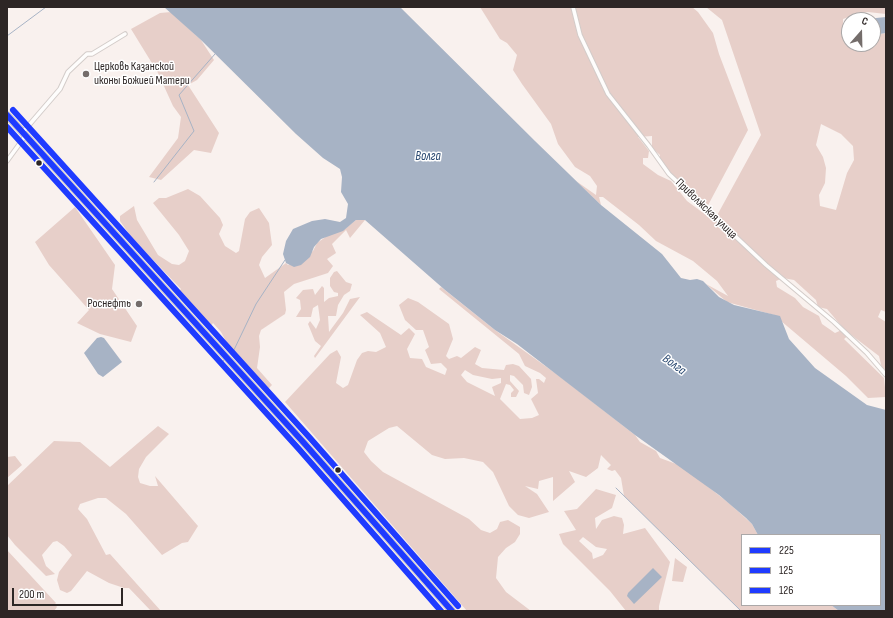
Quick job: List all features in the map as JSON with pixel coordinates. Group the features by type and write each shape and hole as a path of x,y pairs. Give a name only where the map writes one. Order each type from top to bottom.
{"main road":[{"path":"7,115 304,443 452,611"}],"street":[{"name":"Приволжская улица","path":"573,7 580,35 608,94 650,146 669,174 760,260 834,322 867,353 886,376"},
{"path":"7,161 24,134 63,85 68,72 87,54 92,54 125,34"}],"shaded area":[{"path":"480,7 692,7 698,12 713,33 719,54 748,130 706,209 672,176 660,160 660,155 652,148 652,136 638,137 649,151 648,158 643,158 643,164 658,175 671,181 687,201 714,221 761,135 722,20 706,7 886,7 886,14 881,13 881,12 841,12 841,52 881,52 881,34 886,33 886,312 881,310 878,317 886,322 886,373 882,369 879,356 850,334 844,339 884,378 886,397 868,398 846,376 774,315 727,302 706,284 728,296 717,281 693,261 656,241 639,225 603,197 599,197 601,205 576,181 596,195 597,186 590,176 575,167 558,144 551,124 513,70 517,55 507,43 500,39","holes":["821,124 841,134 853,146 854,160 847,173 836,210 820,206 819,195 825,183 826,168 823,157 816,145","783,278 794,280 816,300 818,307 827,309 844,329 835,333 822,324 819,316 803,307 795,298 777,287 776,281"]},
{"path":"171,12 201,40 214,60 197,80 188,85 219,133 211,153 194,150 161,180 149,177 178,138 181,117 173,106 158,73 131,29 160,13"},
{"path":"188,189 200,196 220,218 223,225 219,234 225,246 236,253 239,251 245,219 250,212 259,208 269,223 272,245 262,257 259,265 265,278 286,263 288,265 313,251 317,243 327,236 346,228 356,220 365,220 350,238 346,230 332,244 336,253 327,259 333,266 328,273 294,284 284,292 285,314 261,330 259,336 260,347 257,368 272,385 266,391 234,356 221,332 213,323 211,326 179,291 181,289 132,238 120,221 120,216 134,206 137,220 158,255 172,264 179,265 185,261 189,251 179,235 153,203 159,198 166,198"},
{"path":"75,207 115,265 112,289 137,326 131,342 100,334 77,323 89,310 49,265 35,242"},
{"path":"337,271 346,282 352,284 350,291 344,295 338,305 336,316 328,316 329,332 343,313 350,299 360,297 315,358 314,356 321,346 315,341 308,324 310,321 316,329 320,320 318,305 313,308 311,317 296,317 301,309 300,300 296,298 303,290 313,289 315,295 322,286 324,288 324,302 329,298 338,296 338,293 334,292 330,286 330,278 334,272"},
{"path":"441,287 495,330 562,378 635,435 640,442 656,451 660,458 679,465 692,474 730,504 752,524 757,534 741,534 741,606 832,606 839,611 741,611 624,496 621,478 615,470 612,471 607,469 611,465 601,455 598,468 586,477 569,471 575,482 553,501 553,477 539,481 538,489 525,486 537,494 549,512 529,518 518,515 509,506 493,472 483,462 464,458 445,459 432,455 397,426 389,428 368,441 364,452 383,472 469,519 481,530 490,533 497,529 500,522 508,520 520,527 520,534 515,542 506,548 498,557 496,578 506,592 531,611 467,611 285,402 330,354 337,350 341,357 336,383 343,388 348,385 357,360 362,353 368,351 376,352 386,347 380,333 360,315 367,312 401,335 409,328 415,334 407,349 410,358 422,359 426,367 445,375 447,369 441,363 431,364 425,350 429,347 423,330 416,330 405,320 399,305 408,298 418,302 449,324 453,339 446,356 449,359 457,356 461,358 475,347 481,350 475,364 482,368 504,370 506,365 513,364 519,366 531,379 532,387 529,395 524,393 523,385 514,376 510,375 510,381 519,391 516,397 511,397 511,393 514,390 510,385 506,384 500,399 520,419 532,418 539,415 531,399 538,393 536,379 539,379 544,383 546,378 540,373 525,366 519,354 439,289","holes":["465,370 473,375 492,379 501,378 501,383 492,387 495,396 467,382 461,375"]},
{"path":"158,426 169,434 146,457 139,469 138,477 140,483 150,486 158,486 155,476 198,526 188,542 182,543 162,555 126,514 106,498 98,498 80,504 78,509 87,519 106,555 110,554 161,611 151,611 129,588 124,588 109,583 87,571 71,591 67,593 60,590 57,580 59,572 72,555 57,541 53,542 42,555 46,566 55,574 46,576 15,545 7,535 7,486 54,441 80,442 110,467"},
{"path":"15,456 22,465 7,478 7,457"},
{"path":"596,489 616,495 612,508 595,518 596,529 602,520 614,516 622,518 624,525 623,534 645,528 670,562 659,611 626,611 610,591 563,544 559,534 576,530 564,511 577,509","holes":["583,537 596,547 607,549 603,555 593,559 592,553 579,541"]},
{"path":"7,550 56,603 55,604 57,607 54,611 7,611"},
{"path":"675,558 687,567 683,582 672,581"}],"water":[{"name":"Волга","path":"164,7 400,7 601,205 662,254 681,278 703,281 719,297 734,305 780,316 789,339 815,368 867,405 886,410 886,611 839,611 832,606 881,606 881,534 757,534 752,524 719,495 635,435 517,344 495,330 445,290 365,220 356,220 343,231 321,239 314,247 310,257 301,265 294,267 286,263 283,254 286,241 293,229 312,221 325,219 340,222 346,218 348,204 341,192 342,177 340,169 323,158 296,134 201,40"},
{"path":"886,17 886,33 881,34 881,18"},
{"path":"97,338 104,338 122,362 103,377 98,374 84,353"},
{"path":"653,568 662,577 634,604 627,596 628,593"}],"waterway":[{"path":"7,36 46,7"},
{"path":"154,182 194,131 179,95 215,54"},
{"path":"232,354 256,304 285,260"},
{"path":"224,360 220,365 231,377"},
{"path":"238,385 298,451"},
{"path":"304,456 332,486"},
{"path":"616,488 741,611"},
{"path":"338,494 442,611"}],"transit line":[{"name":"126","path":"13,110 310,438 458,606"},
{"name":"225","path":"7,115 304,443 452,611"},
{"name":"125","path":"7,127 298,448 441,611"}],"place":[{"name":"Церковь Казанской иконы Божией Матери","path":"86,74"},
{"name":"Роснефть","path":"139,304"}]}
